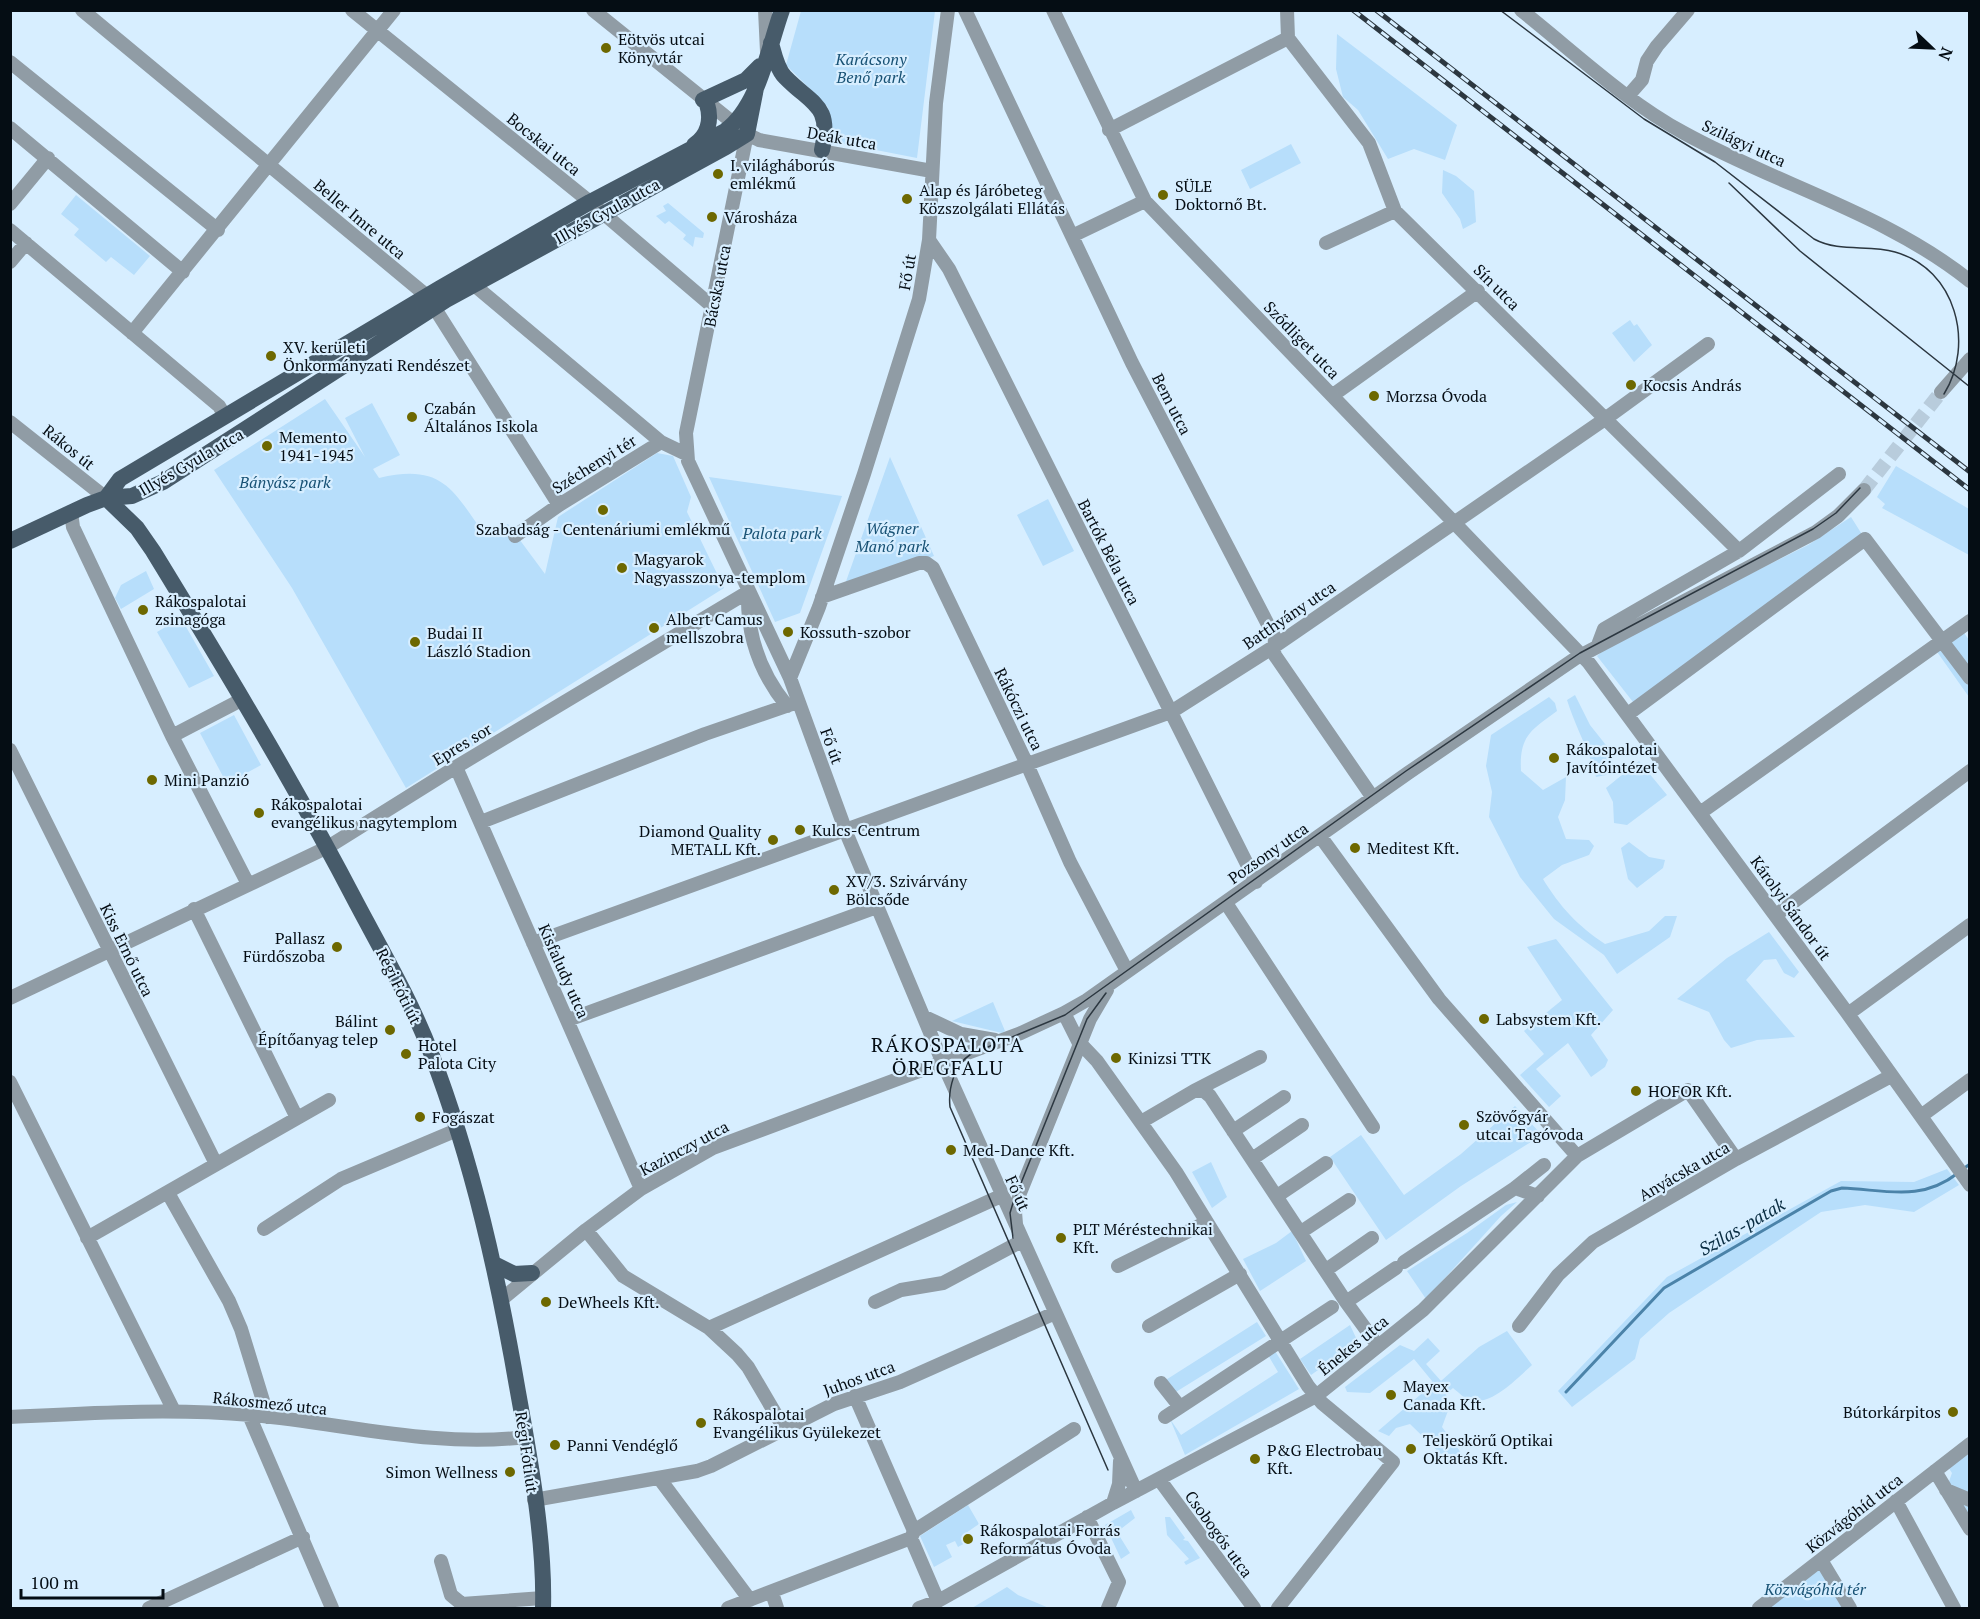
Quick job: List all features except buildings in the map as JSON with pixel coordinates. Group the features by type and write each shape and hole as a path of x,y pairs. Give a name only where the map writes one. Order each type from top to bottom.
{"main road":[{"path":"689,150 706,134 710,115 705,102 746,80 768,52 782,10"},
{"path":"768,52 784,77 817,103 821,109 824,137 822,150"},
{"name":"Bácska utca","path":"740,130 742,114 757,83 768,52"},
{"name":"Illyés Gyula utca","path":"106,498 120,479 225,416 740,130"},
{"name":"Illyés Gyula utca","path":"106,498 132,496 163,482 207,455 432,302 474,285 689,150 740,130"},
{"path":"201,431 207,455"},
{"path":"10,541 106,498"},
{"name":"Régi Fóti út","path":"106,498 137,528 153,551 243,699 328,847 410,1004 430,1051 476,1188 502,1299 526,1437 543,1603"},
{"path":"494,1264 514,1274 532,1274"}],"street":[{"name":"Beller Imre utca","path":"82,10 271,165 432,302 559,505"},
{"name":"Bocskai utca","path":"352,10 596,208 713,307"},
{"path":"132,333 271,165 394,10"},
{"path":"593,10 740,130"},
{"name":"Bácska utca","path":"765,10 768,52"},
{"name":"Fő út","path":"948,10 936,103 929,240 918,299 864,474 822,597 790,678 792,704 1001,1196 1136,1491"},
{"name":"Bem utca","path":"964,10 1132,363 1275,638 1274,654 1373,798"},
{"name":"Sződliget utca","path":"1053,10 1145,201 1581,655"},
{"path":"1109,130 1288,38 1287,10"},
{"name":"Szilágyi utca","path":"1521,10 1629,96 1684,134 1886,226 1928,250 1970,281"},
{"path":"1629,96 1642,80 1647,61 1657,46 1688,10"},
{"name":"Sín utca","path":"1288,38 1369,143 1395,212 1478,291 1739,551"},
{"path":"10,62 218,230"},
{"path":"10,128 183,272"},
{"name":"Bácska utca","path":"686,454 686,433 713,307 740,130"},
{"name":"Deák utca","path":"740,130 759,140 932,171"},
{"path":"10,204 48,158"},
{"path":"1072,236 1145,201"},
{"path":"1326,243 1395,212"},
{"path":"10,230 219,406 225,416"},
{"name":"Bartók Béla utca","path":"929,240 949,269 1256,882"},
{"path":"10,262 26,243"},
{"path":"474,285 661,442"},
{"path":"1333,395 1478,291"},
{"name":"Batthyány utca","path":"533,943 1026,762 1171,712 1275,646 1605,419 1708,344"},
{"path":"1941,392 1970,359"},
{"name":"Rákos út","path":"10,422 106,498"},
{"name":"Széchenyi tér","path":"514,536 559,505 661,442 686,454"},
{"path":"686,454 695,479 790,678"},
{"name":"Pozsony utca","path":"1598,645 1604,629 1739,551 1839,474"},
{"name":"Pozsony utca","path":"942,1061 1000,1041 1064,1013 1113,982 1373,798 1581,655 1816,532 1838,516 1864,490"},
{"path":"71,512 73,527 172,736 248,884"},
{"path":"1628,714 1865,539 1970,678"},
{"name":"Rákóczi utca","path":"822,597 919,563 926,563 933,568 1026,762 1070,862 1127,971"},
{"path":"480,822 705,734 792,704 766,673 752,639 747,619 748,592"},
{"name":"Epres sor","path":"10,998 328,847 456,767 748,592"},
{"path":"1700,813 1970,621"},
{"name":"Károlyi Sándor út","path":"1581,655 1628,714 1776,915 1967,1182"},
{"path":"172,736 243,699"},
{"name":"Kiss Ernő utca","path":"10,750 216,1164"},
{"name":"Kisfaludy utca","path":"456,767 641,1189"},
{"path":"1776,915 1970,771"},
{"path":"1320,837 1439,999 1577,1156"},
{"path":"1226,903 1373,1127"},
{"path":"568,1020 877,907"},
{"path":"194,909 297,1116"},
{"path":"1848,1014 1970,925"},
{"path":"875,1302 901,1290 943,1283 1019,1235 1018,1198 1090,1019 1113,982"},
{"path":"1064,1013 1081,1044 1141,1122 1207,1222 1316,1396 1393,1462 1278,1608"},
{"path":"925,1017 961,1034 1000,1041"},
{"path":"1141,1122 1260,1057"},
{"name":"Kazinczy utca","path":"502,1299 586,1230 641,1189 713,1148 942,1061"},
{"name":"Anyácska utca","path":"1519,1326 1558,1275 1593,1242 1736,1159 1891,1076"},
{"path":"1921,1116 1970,1080"},
{"path":"10,1082 173,1410"},
{"name":"Énekes utca","path":"919,1608 938,1601 1087,1517 1316,1396 1423,1310 1577,1156 1688,1090 1736,1159"},
{"path":"1194,1092 1204,1091 1210,1096 1378,1346"},
{"path":"1233,1131 1284,1097"},
{"path":"87,1238 297,1116 329,1100"},
{"path":"1252,1159 1302,1125"},
{"path":"264,1229 341,1179 457,1130"},
{"path":"1277,1197 1326,1163"},
{"path":"1347,1302 1544,1166"},
{"path":"1515,1188 1538,1196"},
{"path":"168,1193 237,1320 268,1417"},
{"path":"709,1328 1001,1196"},
{"path":"1301,1232 1349,1200"},
{"path":"1118,1266 1207,1222"},
{"path":"586,1230 623,1276 709,1328 748,1367 785,1430"},
{"path":"1326,1270 1372,1238"},
{"path":"1149,1326 1240,1274"},
{"path":"1165,1417 1281,1343 1332,1307"},
{"name":"Juhos utca","path":"534,1500 711,1466 855,1396 900,1382 1055,1313"},
{"path":"1161,1383 1180,1407"},
{"path":"855,1396 938,1601"},
{"name":"Rákosmező utca","path":"10,1417 173,1410 268,1417 437,1440 526,1437"},
{"path":"249,1415 332,1608"},
{"path":"728,1608 771,1593 913,1535 1074,1429"},
{"name":"Közvágóhíd utca","path":"1759,1608 1970,1444"},
{"name":"Fő út","path":"1113,1503 1119,1484 1120,1459"},
{"path":"1935,1471 1970,1529"},
{"path":"658,1478 750,1600"},
{"name":"Csobogós utca","path":"1159,1479 1254,1608"},
{"path":"1946,1490 1970,1500"},
{"path":"1896,1501 1954,1608"},
{"path":"1087,1517 1119,1582 1108,1608"},
{"path":"149,1608 303,1537"},
{"path":"1821,1560 1850,1608"},
{"path":"441,1561 451,1595 462,1604 543,1603"},
{"path":"771,1593 777,1608"}],"green space":[{"name":"Karácsony Benő park","path":"801,11 935,11 917,158 835,142 827,106 786,65"},
{"path":"1337,34 1457,125 1445,160 1414,149 1388,159 1358,110 1343,97 1336,69"},
{"path":"1291,144 1301,163 1250,189 1241,170"},
{"path":"1443,170 1456,176 1474,191 1476,222 1463,229 1460,219 1442,193"},
{"path":"76,195 150,256 134,275 111,257 106,262 74,235 79,229 61,214"},
{"path":"668,203 704,233 703,238 695,237 693,247 683,239 686,235 669,221 665,224 656,216 666,211 663,206"},
{"path":"1630,320 1634,326 1637,324 1652,345 1634,362 1612,333"},
{"name":"Bányász park","path":"325,399 365,457 345,418 372,403 400,455 373,469 379,478 418,474 444,484 455,494 486,537 508,524 545,574 558,517 657,453 673,456 691,497 687,512 724,588 406,788 292,588 214,470"},
{"name":"Wágner Manó park","path":"890,457 934,556 844,587"},
{"path":"1896,466 1969,509 1969,555 1882,508 1885,504 1877,497"},
{"name":"Palota park","path":"709,477 842,496 800,613 775,622"},
{"path":"1048,499 1074,551 1043,566 1017,515"},
{"path":"1851,517 1863,536 1633,702 1597,656 1610,644 1808,545"},
{"path":"146,571 154,589 121,609 115,598 121,585"},
{"path":"181,618 214,676 189,688 157,632"},
{"path":"1962,630 1969,640 1969,697 1935,649"},
{"path":"1575,695 1590,725 1613,754 1611,774 1596,777 1567,700"},
{"path":"1549,697 1555,703 1557,711 1528,735 1522,750 1521,771 1543,790 1566,777 1565,800 1558,817 1566,839 1589,840 1594,846 1589,855 1562,865 1543,879 1570,915 1605,944 1649,931 1665,916 1677,916 1670,937 1617,974 1604,955 1554,919 1520,877 1489,817 1492,792 1486,766 1491,735"},
{"path":"234,715 261,765 227,784 200,733"},
{"path":"1639,761 1667,795 1627,825 1614,823 1613,802 1606,788"},
{"path":"1629,842 1649,857 1665,860 1663,868 1637,888 1628,879 1621,848"},
{"path":"1769,932 1799,972 1794,978 1784,973 1776,959 1764,960 1746,980 1795,1037 1757,1040 1731,1048 1724,1040 1709,1012 1677,999 1727,958"},
{"path":"1556,939 1613,1010 1591,1035 1608,1060 1605,1067 1591,1077 1568,1043 1536,1069 1561,1096 1549,1107 1520,1075 1544,1054 1524,1031 1562,1000 1527,947"},
{"path":"993,1002 1005,1031 1002,1033 952,1021"},
{"path":"1515,1106 1542,1135 1461,1186 1386,1240 1330,1157 1361,1135 1404,1195 1461,1154"},
{"path":"1211,1162 1227,1197 1212,1208 1192,1172"},
{"path":"1947,1169 1959,1185 1914,1212 1865,1205 1821,1212 1669,1313 1640,1339 1635,1359 1572,1407 1558,1391 1667,1277 1841,1181 1914,1182"},
{"path":"1517,1202 1501,1216 1426,1299 1407,1271 1506,1205"},
{"path":"1292,1231 1306,1261 1260,1291 1243,1259 1276,1243"},
{"path":"1257,1322 1266,1336 1171,1395 1161,1383"},
{"path":"1350,1325 1358,1342 1311,1375 1300,1359"},
{"path":"1507,1331 1532,1365 1505,1389 1489,1398 1472,1401 1453,1388 1446,1394 1449,1408 1442,1427 1462,1454 1450,1463 1410,1424 1396,1428 1389,1436 1378,1431 1427,1389 1432,1381 1414,1359 1370,1393 1347,1392 1345,1387 1400,1345 1414,1351 1428,1338 1440,1351 1426,1364 1441,1381 1479,1347"},
{"path":"1275,1351 1299,1389 1185,1455 1170,1419 1181,1435 1278,1372 1268,1355"},
{"path":"1969,1451 1969,1524 1947,1487 1952,1473 1948,1467"},
{"path":"968,1505 979,1524 963,1535 967,1542 958,1547 955,1541 946,1545 952,1557 934,1567 920,1536"},
{"path":"1131,1510 1135,1518 1117,1532 1130,1553 1121,1559 1105,1525"},
{"path":"1165,1517 1170,1517 1185,1538 1183,1540 1188,1541 1200,1558 1186,1565 1184,1562 1189,1559 1167,1535"},
{"name":"Közvágóhíd tér","path":"1821,1560 1850,1608 1759,1608"},
{"path":"1007,1587 1018,1595 1049,1608 972,1608"}],"waterway":[{"name":"Szilas-patak","path":"1963,1169 1970,1164"},
{"name":"Szilas-patak","path":"1566,1392 1664,1288 1831,1191 1842,1188 1889,1192 1917,1191 1931,1188 1958,1173"}],"tunnel":[{"path":"1864,490 1941,392"}],"tram line":[{"path":"1500,10 1644,119 1715,162 1814,239 1834,246 1895,252 1916,261 1933,274 1945,291 1954,311 1958,332 1958,353 1953,374 1944,394"},
{"path":"1729,183 1800,251 1970,387"},
{"path":"1108,1470 950,1107 951,1085 960,1064 971,1054 1065,1015 1406,771 1580,653 1813,529 1836,513 1860,488"},
{"path":"1013,1238 1010,1213 1013,1203 1087,1019 1106,993"}],"railway":[{"path":"1353,10 1970,490"},
{"path":"1376,10 1970,472"}],"place":[{"name":"Eötvös utcai Könyvtár","path":"606,48"},
{"name":"I. világháborús emlékmű","path":"718,174"},
{"name":"SÜLE Doktornő Bt.","path":"1163,195"},
{"name":"Alap és Járóbeteg Közszolgálati Ellátás","path":"907,199"},
{"name":"Városháza","path":"712,217"},
{"name":"XV. kerületi Önkormányzati Rendészet","path":"271,356"},
{"name":"Kocsis András","path":"1631,385"},
{"name":"Morzsa Óvoda","path":"1374,396"},
{"name":"Czabán Általános Iskola","path":"412,417"},
{"name":"Memento 1941-1945","path":"267,446"},
{"name":"Szabadság - Centenáriumi emlékmű","path":"603,510"},
{"name":"Magyarok Nagyasszonya-templom","path":"622,568"},
{"name":"Rákospalotai zsinagóga","path":"143,610"},
{"name":"Albert Camus mellszobra","path":"654,628"},
{"name":"Kossuth-szobor","path":"788,632"},
{"name":"Budai II László Stadion","path":"415,642"},
{"name":"Rákospalotai Javítóintézet","path":"1554,758"},
{"name":"Mini Panzió","path":"152,780"},
{"name":"Rákospalotai evangélikus nagytemplom","path":"259,813"},
{"name":"Kulcs-Centrum","path":"800,830"},
{"name":"Diamond Quality METALL Kft.","path":"773,840"},
{"name":"Meditest Kft.","path":"1355,848"},
{"name":"XV/3. Szivárvány Bölcsőde","path":"834,890"},
{"name":"Pallasz Fürdőszoba","path":"337,947"},
{"name":"Labsystem Kft.","path":"1484,1019"},
{"name":"Bálint Építőanyag telep","path":"390,1030"},
{"name":"Hotel Palota City","path":"406,1054"},
{"name":"Kinizsi TTK","path":"1116,1058"},
{"name":"HOFOR Kft.","path":"1636,1091"},
{"name":"Fogászat","path":"420,1117"},
{"name":"Szövőgyár utcai Tagóvoda","path":"1464,1125"},
{"name":"Med-Dance Kft.","path":"951,1150"},
{"name":"PLT Méréstechnikai Kft.","path":"1061,1238"},
{"name":"DeWheels Kft.","path":"546,1302"},
{"name":"Mayex Canada Kft.","path":"1391,1395"},
{"name":"Bútorkárpitos","path":"1953,1412"},
{"name":"Rákospalotai Evangélikus Gyülekezet","path":"701,1423"},
{"name":"Panni Vendéglő","path":"555,1445"},
{"name":"Teljeskörű Optikai Oktatás Kft.","path":"1411,1449"},
{"name":"P&G Electrobau Kft.","path":"1255,1459"},
{"name":"Simon Wellness","path":"510,1472"},
{"name":"Rákospalotai Forrás Református Óvoda","path":"968,1539"}],"district":[{"name":"RÁKOSPALOTA ÖREGFALU","path":"948,1056"}]}
